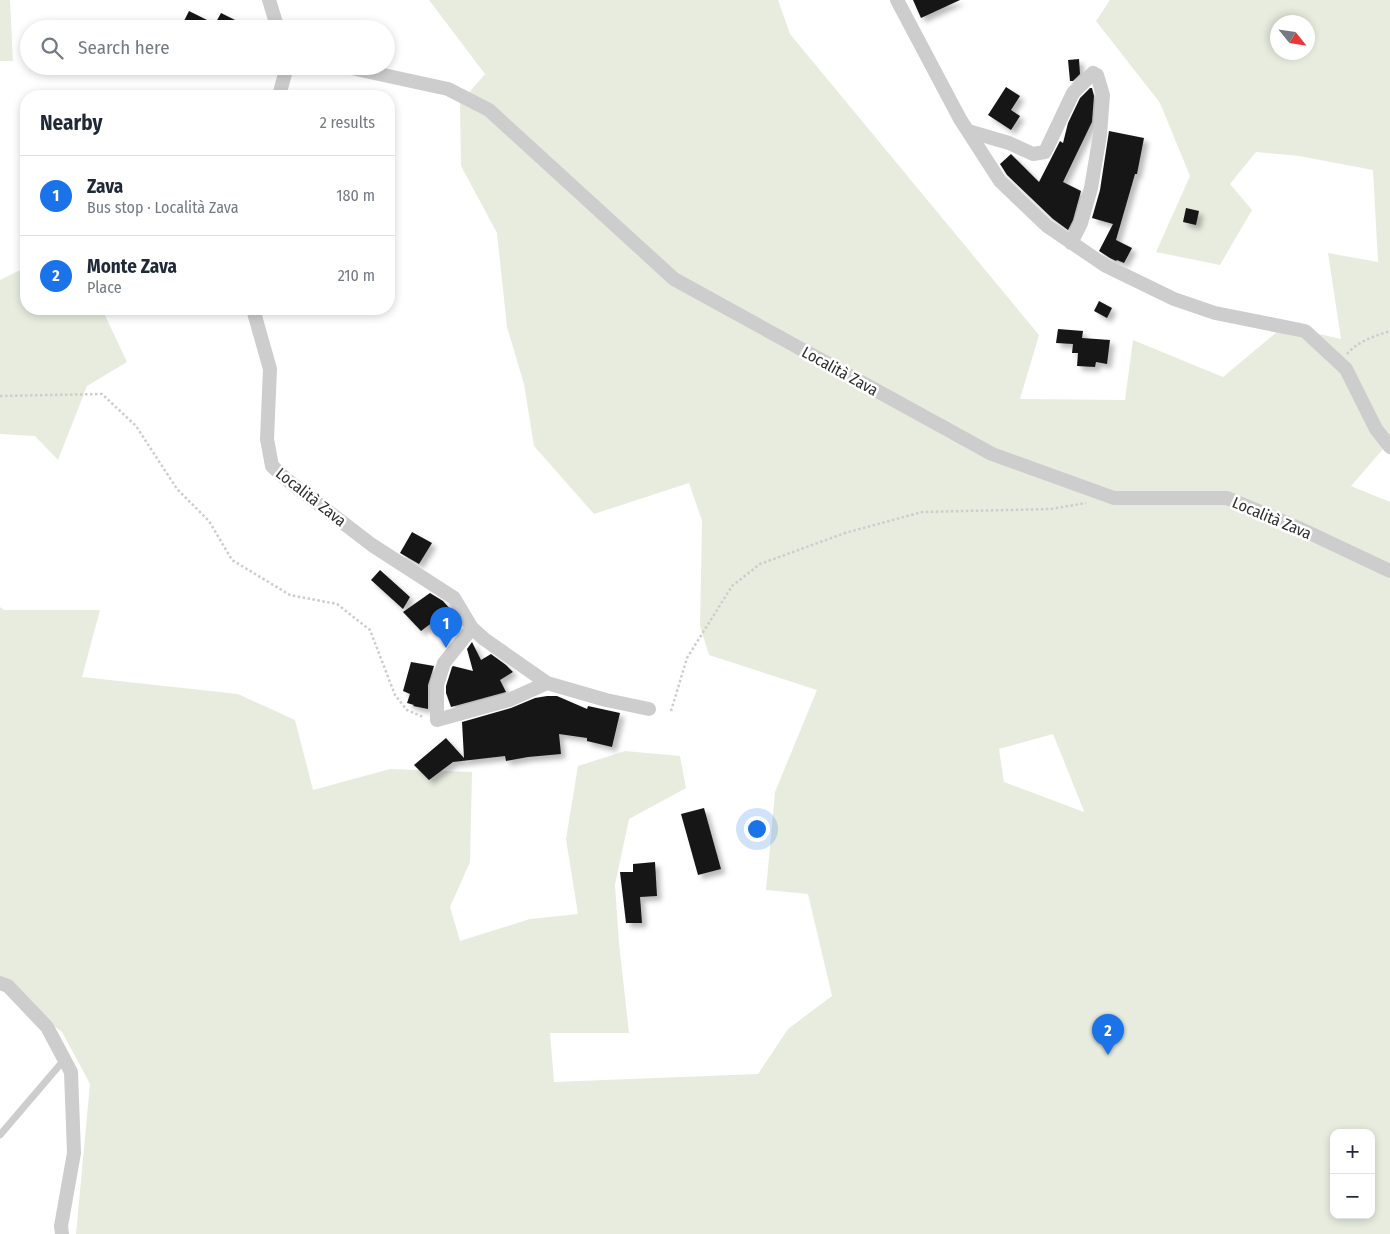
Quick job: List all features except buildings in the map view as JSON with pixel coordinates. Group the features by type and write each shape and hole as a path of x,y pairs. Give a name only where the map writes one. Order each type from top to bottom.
{"street":[{"path":"269,0 275,20"},
{"path":"897,0 960,119 1000,181 1047,226 1106,266 1174,299 1215,313 1305,331 1346,369 1376,429 1390,447"},
{"path":"968,131 1009,143 1033,154 1045,152 1073,93 1093,73 1097,75 1103,95 1100,135 1091,188 1081,222 1070,243"},
{"path":"281,90 285,75"},
{"name":"Località Zava","path":"383,75 448,89 489,110 674,279 992,454 1114,498 1227,498 1301,529 1390,571"},
{"name":"Località Zava","path":"255,315 270,369 267,439 272,466 286,479 372,545 454,598 472,628 484,640 547,683 606,700 649,709"},
{"path":"472,628 444,663 437,685 436,720 509,700 547,683"},
{"path":"0,983 8,986 47,1027 71,1072 74,1153 61,1226 62,1234"}],"lane":[{"path":"0,1135 64,1060"}],"path":[{"path":"1340,363 1350,350 1366,339 1390,332"},
{"path":"0,396 102,394 136,426 177,489 209,521 232,560 290,595 337,604 370,630 395,695 407,710 436,720"},
{"path":"671,711 687,658 732,586 760,564 845,533 922,512 1051,509 1087,503"}],"shaded area":[{"path":"0,0 10,0 13,61 0,61"},
{"path":"429,0 778,0 790,34 1039,335 1020,399 1125,400 1133,340 1223,377 1284,326 1341,339 1328,253 1378,262 1373,170 1299,156 1256,152 1230,184 1252,210 1220,265 1156,252 1190,176 1160,103 1096,21 1110,0 1390,0 1390,441 1351,486 1390,502 1390,1234 76,1234 90,1084 62,1032 0,986 0,607 4,610 100,610 82,677 238,694 295,720 313,790 390,769 472,772 470,862 450,907 460,941 530,919 578,914 566,839 578,766 625,751 680,756 686,788 629,819 615,885 629,1033 550,1033 554,1082 758,1074 788,1029 832,996 808,894 766,890 775,792 817,690 709,655 700,626 702,521 689,483 594,514 534,446 524,384 507,327 497,233 461,166 460,103 485,74","holes":["1053,734 1084,812 1004,782 999,749"]},
{"path":"20,270 20,315 105,315 127,362 87,386 58,460 35,436 0,434 0,280"}],"place":[{"name":"Zava","path":"446,648"},
{"name":"Monte Zava","path":"1108,1055"}]}
